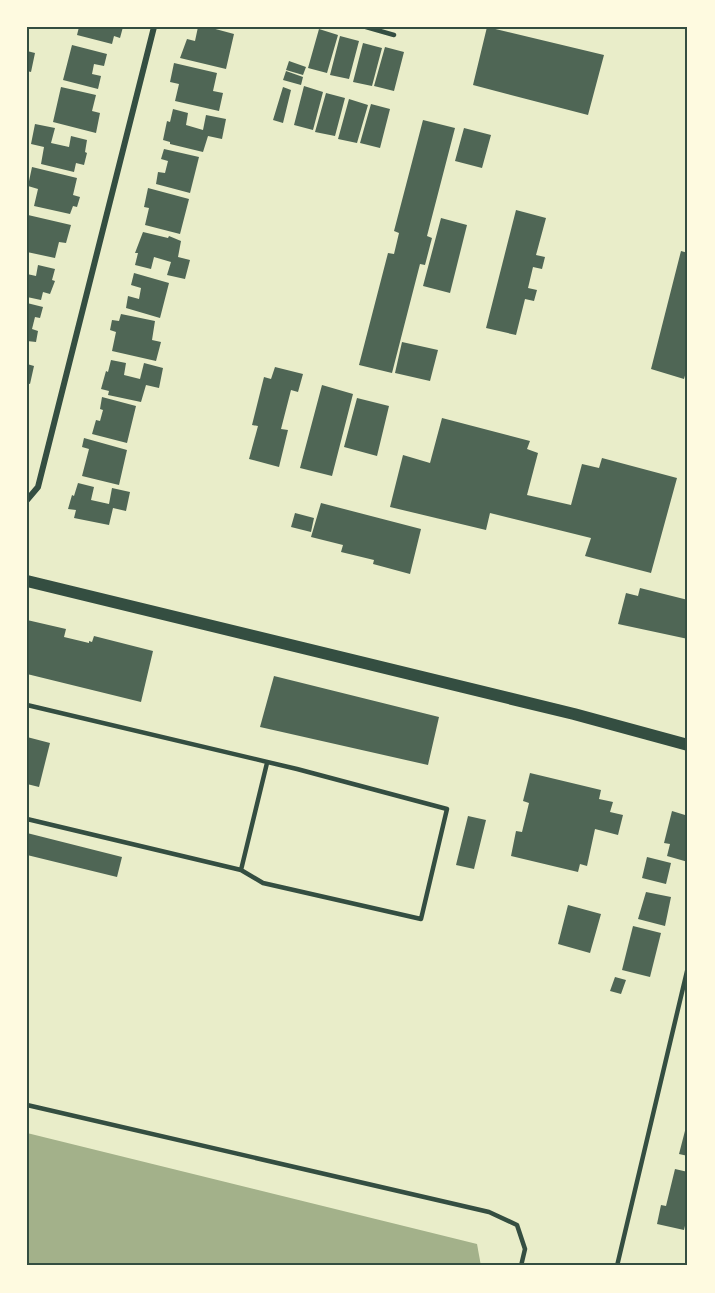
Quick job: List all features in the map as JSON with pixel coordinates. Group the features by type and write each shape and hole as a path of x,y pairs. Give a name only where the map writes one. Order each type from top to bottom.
{"main road":[{"path":"27,581 574,714 688,745"}],"street":[{"path":"27,500 38,487 154,27"}],"lane":[{"path":"366,27 394,35"},
{"path":"27,705 447,809 421,919 263,883 241,870 27,819"},
{"path":"241,870 267,763"},
{"path":"617,1266 688,967"},
{"path":"27,1105 489,1212 517,1225 525,1249 521,1266"}],"shaded area":[{"path":"27,1133 477,1244 481,1266 27,1266"}],"building":[{"path":"79,27 123,27 120,38 114,36 112,44 77,35"},
{"path":"198,27 208,27 234,34 226,69 180,58 187,39 195,41"},
{"path":"487,27 604,55 588,115 473,85"},
{"path":"319,29 338,35 327,73 308,68"},
{"path":"340,36 359,41 349,79 330,75"},
{"path":"363,43 382,48 372,86 353,82"},
{"path":"72,45 107,54 104,66 94,64 92,74 101,76 98,89 63,80"},
{"path":"385,47 404,52 394,91 374,86"},
{"path":"27,51 35,53 31,72 27,71"},
{"path":"289,61 306,67 303,75 286,70"},
{"path":"174,63 217,73 213,91 223,93 219,111 175,101 179,84 170,82"},
{"path":"286,71 303,77 301,85 283,80"},
{"path":"304,86 323,92 313,130 294,125"},
{"path":"61,87 96,95 92,111 100,113 96,133 53,122"},
{"path":"283,87 291,90 283,123 273,120"},
{"path":"326,93 345,98 335,136 315,132"},
{"path":"349,99 368,105 357,143 338,139"},
{"path":"371,104 390,109 380,148 360,143"},
{"path":"173,109 188,113 186,125 203,130 206,115 226,119 222,139 208,136 203,152 170,144 163,140 167,121 170,122"},
{"path":"423,120 455,128 427,236 432,238 425,265 420,264 392,373 359,365 388,253 394,254 399,233 394,231"},
{"path":"35,124 55,128 51,143 69,147 71,136 87,140 84,165 76,163 74,172 41,164 44,147 31,144"},
{"path":"464,128 491,135 482,168 455,161"},
{"path":"164,149 199,157 190,193 156,184 158,172 165,173 168,161 161,159"},
{"path":"32,167 77,178 73,195 80,197 77,207 73,206 70,214 34,206 38,189 28,186"},
{"path":"148,188 189,199 180,234 145,225 149,208 144,207"},
{"path":"516,210 546,218 536,255 545,257 542,269 533,267 528,288 537,290 534,301 525,299 516,335 486,328"},
{"path":"28,215 71,225 66,243 59,242 55,258 27,252"},
{"path":"441,218 467,225 450,293 423,286"},
{"path":"143,232 168,238 169,236 181,241 178,257 190,260 185,279 167,275 171,262 154,257 151,269 135,265 138,253 135,253"},
{"path":"681,251 688,253 688,365 684,379 651,369"},
{"path":"38,265 55,269 52,280 55,281 50,294 43,292 41,300 27,297 27,274 36,276"},
{"path":"134,273 169,283 160,318 126,308 128,296 139,299 141,288 131,285"},
{"path":"27,303 43,307 40,318 35,317 32,329 38,331 36,342 27,341"},
{"path":"121,314 155,321 152,340 161,342 156,361 112,351 116,332 110,330 112,320 119,321"},
{"path":"402,342 438,350 430,381 395,373"},
{"path":"111,360 126,363 124,375 140,379 144,363 163,368 159,388 146,385 141,402 108,395 109,391 101,389"},
{"path":"27,364 34,366 30,384 27,383"},
{"path":"275,367 303,374 298,392 291,390 281,429 288,430 279,467 249,459 258,426 252,425 264,377 271,379"},
{"path":"322,385 353,394 332,476 300,468"},
{"path":"102,397 136,406 127,443 92,434 96,420 100,421 103,410 100,409"},
{"path":"357,398 389,406 377,456 344,447"},
{"path":"442,418 530,441 527,449 538,453 527,495 571,505 582,464 599,468 602,458 677,478 651,573 585,556 591,538 490,513 486,530 390,507 403,455 430,463"},
{"path":"84,438 127,450 119,485 82,476 89,449 82,447"},
{"path":"78,483 94,487 91,500 109,504 112,488 130,492 126,511 113,508 109,525 74,518 76,510 68,509"},
{"path":"321,503 421,529 410,574 373,564 374,560 341,552 343,545 311,537"},
{"path":"295,513 314,518 311,532 291,527"},
{"path":"640,588 688,600 688,639 618,624 626,593 638,596"},
{"path":"27,620 66,629 64,637 89,643 89,641 92,642 94,636 153,651 141,702 27,674"},
{"path":"274,676 439,717 428,765 260,727"},
{"path":"27,737 50,743 39,787 27,784"},
{"path":"530,773 601,790 599,799 613,802 610,812 623,815 618,835 595,829 587,866 580,864 578,872 511,856 516,831 522,832 529,803 523,801"},
{"path":"687,804 688,862 667,856 670,844 664,843 672,811 685,815"},
{"path":"468,816 486,820 474,869 456,865"},
{"path":"27,833 122,857 117,877 27,855"},
{"path":"647,857 671,863 666,884 642,878"},
{"path":"646,892 671,897 665,926 638,919"},
{"path":"568,905 601,914 590,953 558,944"},
{"path":"633,926 661,933 650,977 622,970"},
{"path":"615,977 626,980 621,994 610,991"},
{"path":"688,1123 688,1156 679,1154"},
{"path":"675,1169 688,1172 688,1213 684,1230 657,1224 661,1205 666,1206"}]}
